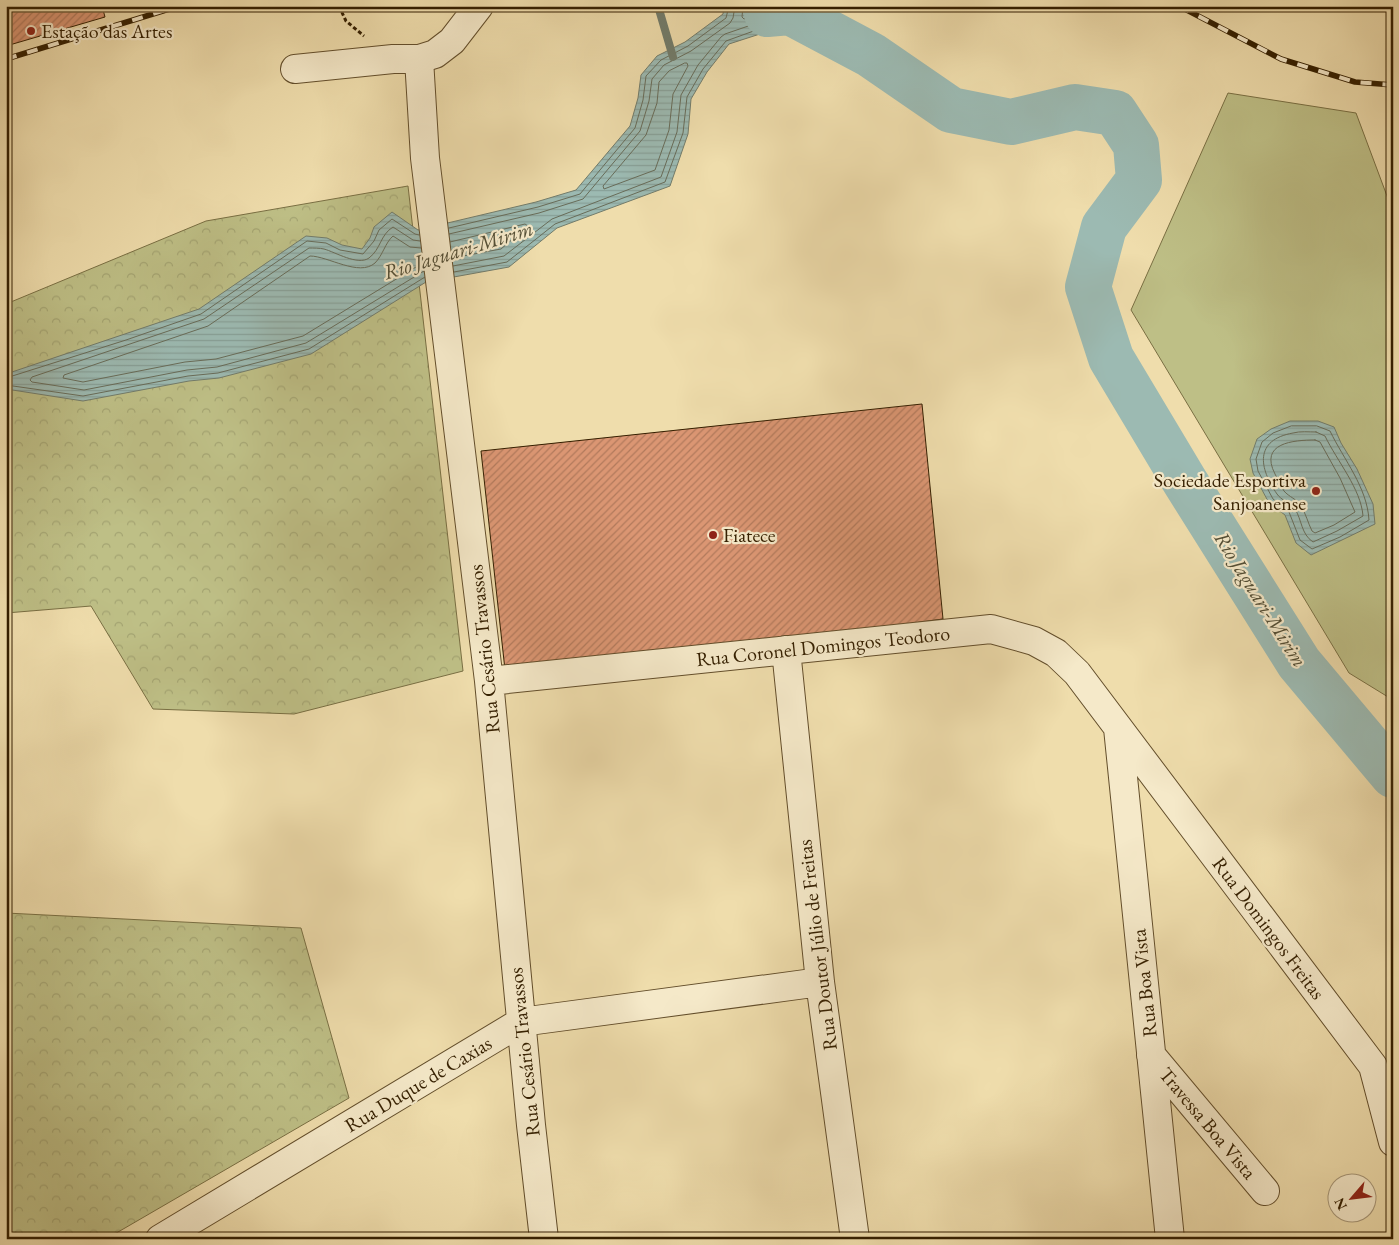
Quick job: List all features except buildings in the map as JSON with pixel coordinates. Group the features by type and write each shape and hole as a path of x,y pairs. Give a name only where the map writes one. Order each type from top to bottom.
{"street":[{"path":"295,69 393,59 420,59 435,54 452,41 479,6"},
{"name":"Rua Cesário Travassos","path":"420,59 426,158 489,681 531,1126 544,1239"},
{"name":"Rua Coronel Domingos Teodoro","path":"489,681 991,629 1034,641 1056,653 1077,673 1118,727"},
{"name":"Rua Doutor Júlio de Freitas","path":"786,650 820,982 856,1239"},
{"name":"Rua Boa Vista","path":"1118,727 1170,1239"},
{"name":"Rua Domingos Freitas","path":"1118,727 1373,1066 1393,1142"},
{"name":"Rua Duque de Caxias","path":"160,1239 521,1022 820,982"},
{"name":"Travessa Boa Vista","path":"1151,1054 1265,1192"}],"green space":[{"name":"Sociedade Esportiva Sanjoanense","path":"1228,93 1356,113 1393,212 1393,700 1349,673 1131,310"},
{"path":"408,186 463,671 294,714 153,709 91,606 6,613 6,304 206,221"},
{"path":"6,913 301,928 349,1098 106,1239 6,1239"}],"water":[{"path":"724,6 801,6 825,31 788,34 763,33 729,44 707,72 691,99 688,134 670,186 557,228 509,267 426,282 311,354 219,378 189,381 83,401 6,389 6,374 199,309 306,236 327,238 342,245 362,249 370,238 374,227 392,212 418,230 536,202 576,190 630,126 638,98 641,75 657,56 685,42 723,14"},
{"path":"1290,421 1318,421 1334,427 1341,443 1357,469 1373,504 1375,524 1311,555 1296,543 1285,515 1269,503 1253,473 1250,459 1257,439 1271,429"}],"waterway":[{"path":"658,6 673,57"},
{"name":"Rio Jaguari-Mirim","path":"767,14 790,12 871,55 951,110 1011,122 1075,107 1115,113 1136,145 1139,180 1104,227 1088,287 1111,358 1184,480 1299,663 1393,775"}],"railway":[{"path":"6,59 179,6"},
{"path":"1179,6 1281,59 1355,82 1393,85"}],"place":[{"name":"Estação das Artes","path":"31,31"},
{"name":"Sociedade Esportiva Sanjoanense","path":"1316,491"},
{"name":"Fiatece","path":"713,535"}]}
